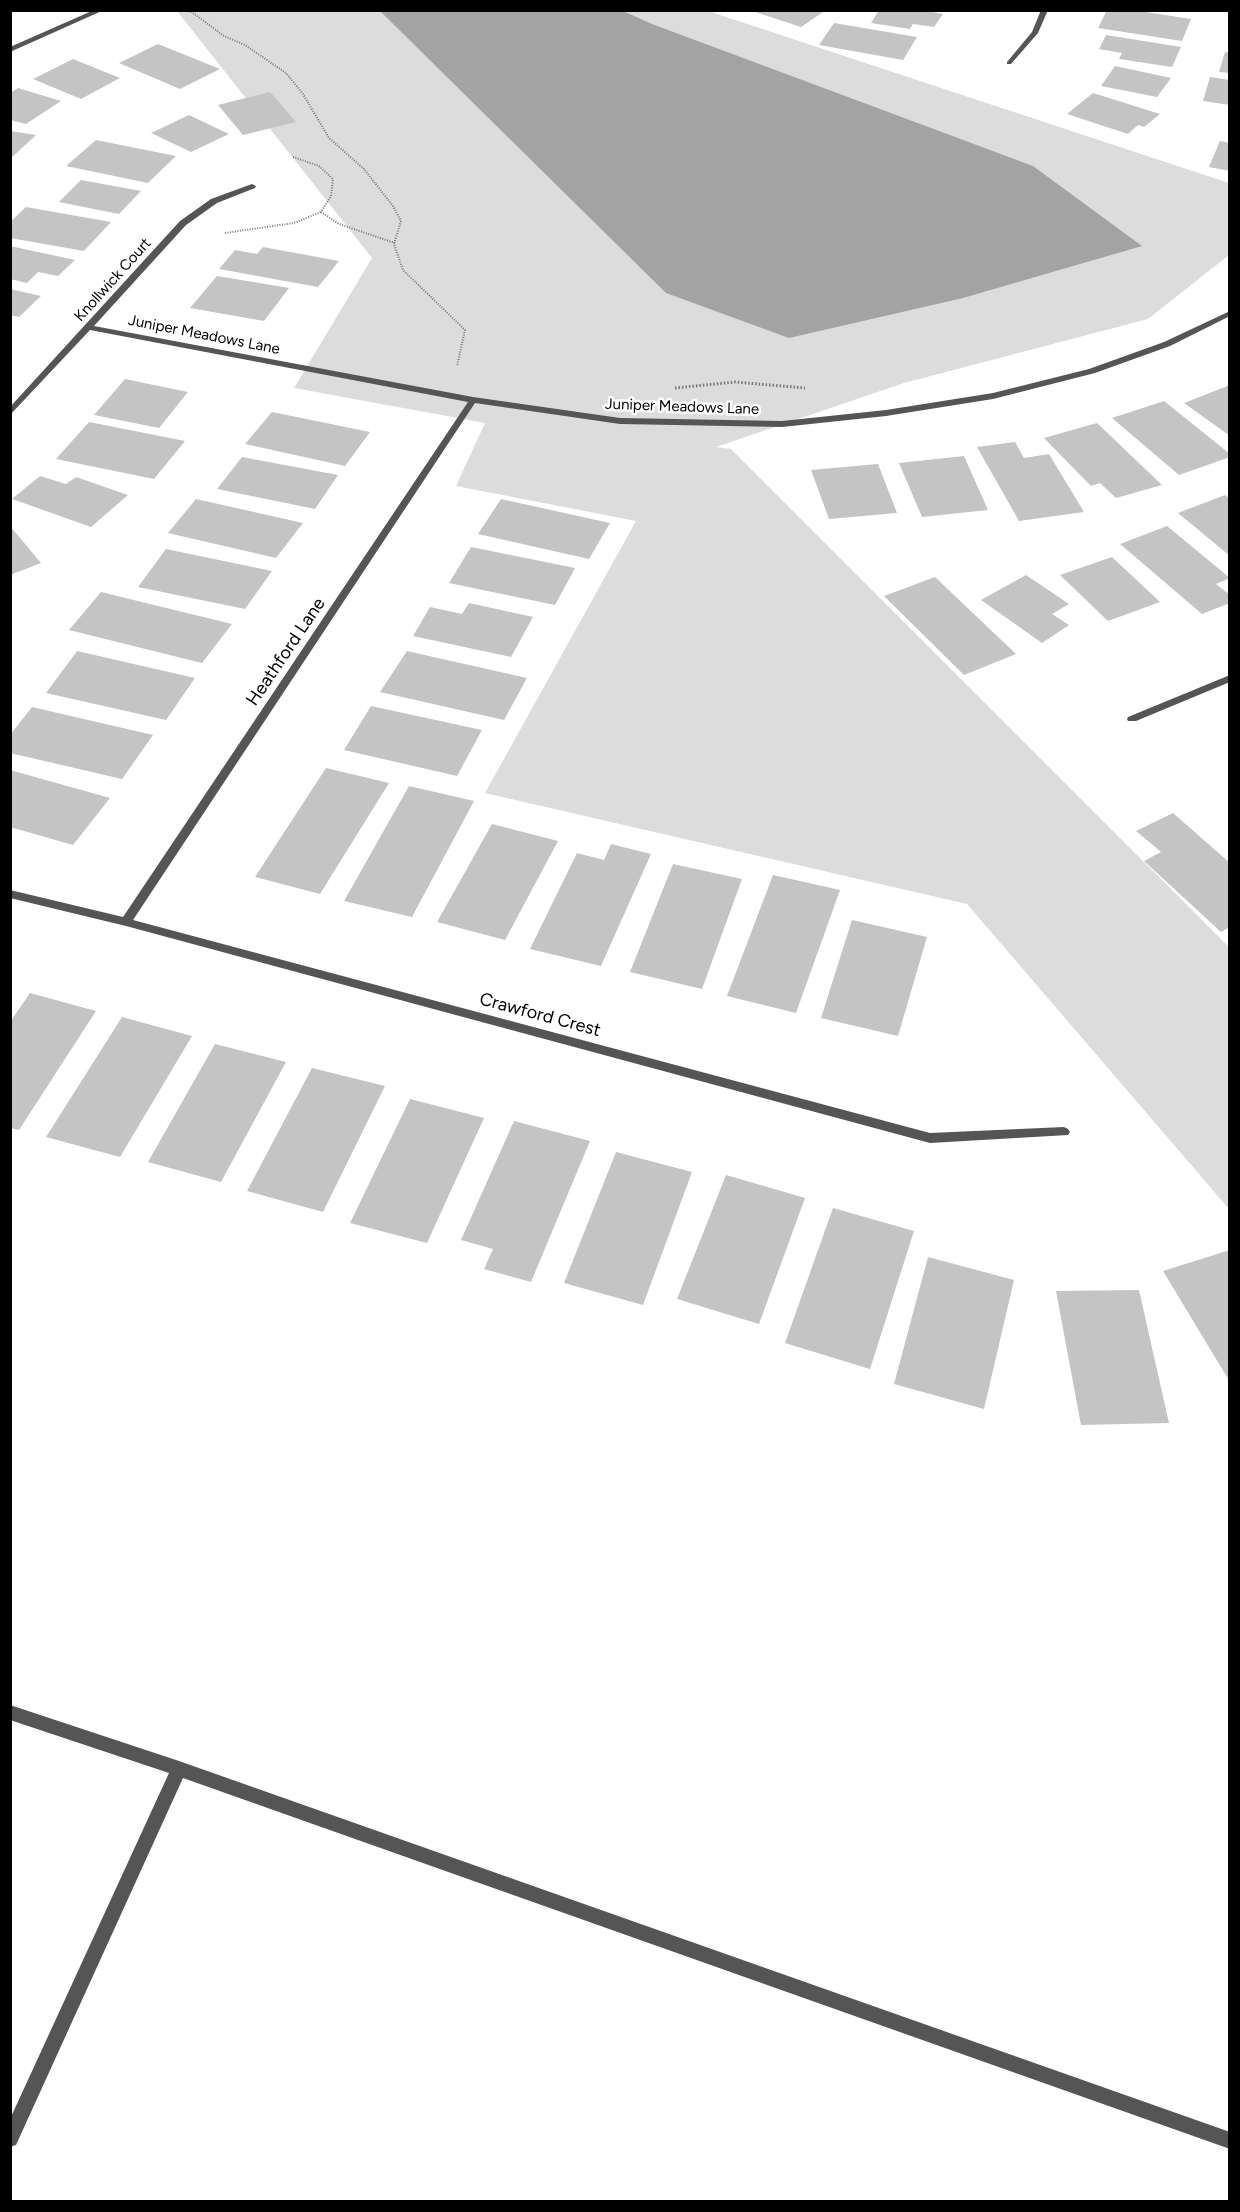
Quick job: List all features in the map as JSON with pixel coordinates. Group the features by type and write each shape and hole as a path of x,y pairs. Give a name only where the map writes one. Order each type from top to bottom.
{"street":[{"path":"10,50 101,10"},
{"path":"1009,63 1035,33 1046,10"},
{"name":"Knollwick Court","path":"10,413 183,224 214,201 252,186"},
{"name":"Juniper Meadows Lane","path":"88,327 438,394 620,421 782,424 874,414 993,396 1092,372 1167,344 1230,313"},
{"name":"Heathford Lane","path":"126,922 473,400"},
{"path":"1132,719 1230,678"},
{"name":"Crawford Crest","path":"10,894 126,922 930,1138 1064,1132"},
{"path":"10,1712 178,1769 1230,2141"},
{"path":"10,2139 178,1769"}],"path":[{"path":"189,10 224,36 245,45 286,73 303,94 329,138 364,169 393,206 401,221 395,243 403,270 465,330 459,362 438,394"},
{"path":"222,233 294,223 321,212 331,196 333,179 319,166 293,157"},
{"path":"321,212 339,224 395,243"},
{"path":"449,361 459,362"},
{"path":"665,389 735,382 808,388"}],"shaded area":[{"path":"177,11 708,11 1229,183 1229,255 1148,319 904,383 716,447 731,449 1229,947 1229,1209 967,904 485,793 636,521 456,486 485,423 294,388 372,258"},
{"path":"380,11 623,11 652,24 1033,166 1142,246 963,298 789,338 666,293"}],"building":[{"path":"749,10 826,10 801,27"},
{"path":"879,10 922,10 943,14 934,27 913,24 910,29 871,23"},
{"path":"1107,10 1133,10 1191,19 1182,41 1098,28"},
{"path":"834,23 917,37 903,60 819,45"},
{"path":"1106,35 1181,47 1172,67 1119,59 1122,53 1099,49"},
{"path":"158,44 220,69 180,89 119,63"},
{"path":"1225,52 1230,53 1230,73 1219,72"},
{"path":"73,59 120,78 81,99 33,79"},
{"path":"1115,66 1171,78 1157,97 1101,86"},
{"path":"1210,77 1230,80 1230,105 1203,101"},
{"path":"18,88 61,101 26,124 10,120 10,93"},
{"path":"270,92 296,122 243,135 218,105"},
{"path":"1093,93 1160,114 1144,127 1138,125 1128,134 1067,114"},
{"path":"189,115 229,134 191,152 151,133"},
{"path":"10,131 36,135 10,159"},
{"path":"96,140 176,156 148,183 66,166"},
{"path":"1220,141 1230,143 1230,171 1209,167"},
{"path":"81,180 141,191 119,214 59,202"},
{"path":"26,207 111,222 84,251 10,238 10,222"},
{"path":"10,246 75,260 58,276 38,272 27,283 10,279"},
{"path":"263,247 339,261 318,287 219,269 235,250 257,254"},
{"path":"217,276 289,288 264,321 190,308"},
{"path":"10,289 41,296 19,317 10,315"},
{"path":"125,379 188,392 159,428 94,415"},
{"path":"1230,385 1230,436 1184,403"},
{"path":"1164,401 1230,454 1230,457 1179,475 1112,418"},
{"path":"272,412 370,432 345,466 245,444"},
{"path":"89,422 185,441 154,479 56,459"},
{"path":"1097,423 1162,485 1116,498 1100,483 1091,486 1044,438"},
{"path":"1015,442 1024,458 1049,454 1084,512 1019,521 977,447"},
{"path":"964,456 988,510 922,517 899,463"},
{"path":"242,457 338,475 315,509 217,489"},
{"path":"878,464 897,513 829,519 811,470"},
{"path":"40,476 66,484 76,477 128,495 91,527 12,499"},
{"path":"1225,495 1230,499 1230,556 1178,513"},
{"path":"196,499 303,523 276,558 168,533"},
{"path":"501,499 610,523 589,559 478,534"},
{"path":"10,526 41,563 10,575"},
{"path":"1167,526 1230,578 1216,584 1230,595 1230,603 1202,614 1120,544"},
{"path":"471,547 575,568 555,605 449,583"},
{"path":"166,549 272,571 245,609 138,587"},
{"path":"1112,557 1160,602 1108,621 1060,575"},
{"path":"1026,575 1069,604 1052,614 1069,625 1042,643 981,600"},
{"path":"935,577 1016,654 964,675 884,596"},
{"path":"101,592 232,624 202,663 69,630"},
{"path":"469,603 533,617 511,657 413,636 430,607 462,614"},
{"path":"77,651 195,678 166,720 46,693"},
{"path":"407,651 527,678 504,720 380,692"},
{"path":"371,706 482,730 457,776 344,750"},
{"path":"32,707 153,735 122,779 10,753 10,735"},
{"path":"326,768 389,783 320,894 255,877"},
{"path":"10,770 110,798 73,845 10,827"},
{"path":"409,786 474,801 412,917 344,901"},
{"path":"1173,813 1230,863 1230,927 1221,932 1144,861 1161,852 1136,831"},
{"path":"492,824 558,841 505,940 437,922"},
{"path":"611,844 651,854 601,966 530,949 577,853 604,860"},
{"path":"673,864 742,879 702,989 630,972"},
{"path":"773,875 840,890 796,1013 727,996"},
{"path":"852,920 927,937 898,1036 821,1018"},
{"path":"30,993 96,1011 19,1130 10,1128 10,1022"},
{"path":"122,1017 192,1036 120,1157 46,1137"},
{"path":"215,1044 286,1062 221,1182 148,1162"},
{"path":"312,1068 385,1086 323,1212 247,1191"},
{"path":"410,1099 484,1118 427,1243 350,1223"},
{"path":"514,1121 590,1141 531,1282 484,1269 493,1249 461,1240"},
{"path":"616,1152 692,1172 643,1305 564,1283"},
{"path":"726,1175 805,1198 759,1324 677,1299"},
{"path":"833,1208 914,1231 870,1369 785,1343"},
{"path":"1230,1250 1230,1382 1163,1271"},
{"path":"928,1257 1014,1280 984,1409 894,1384"},
{"path":"1139,1290 1169,1423 1081,1425 1056,1291"}]}
